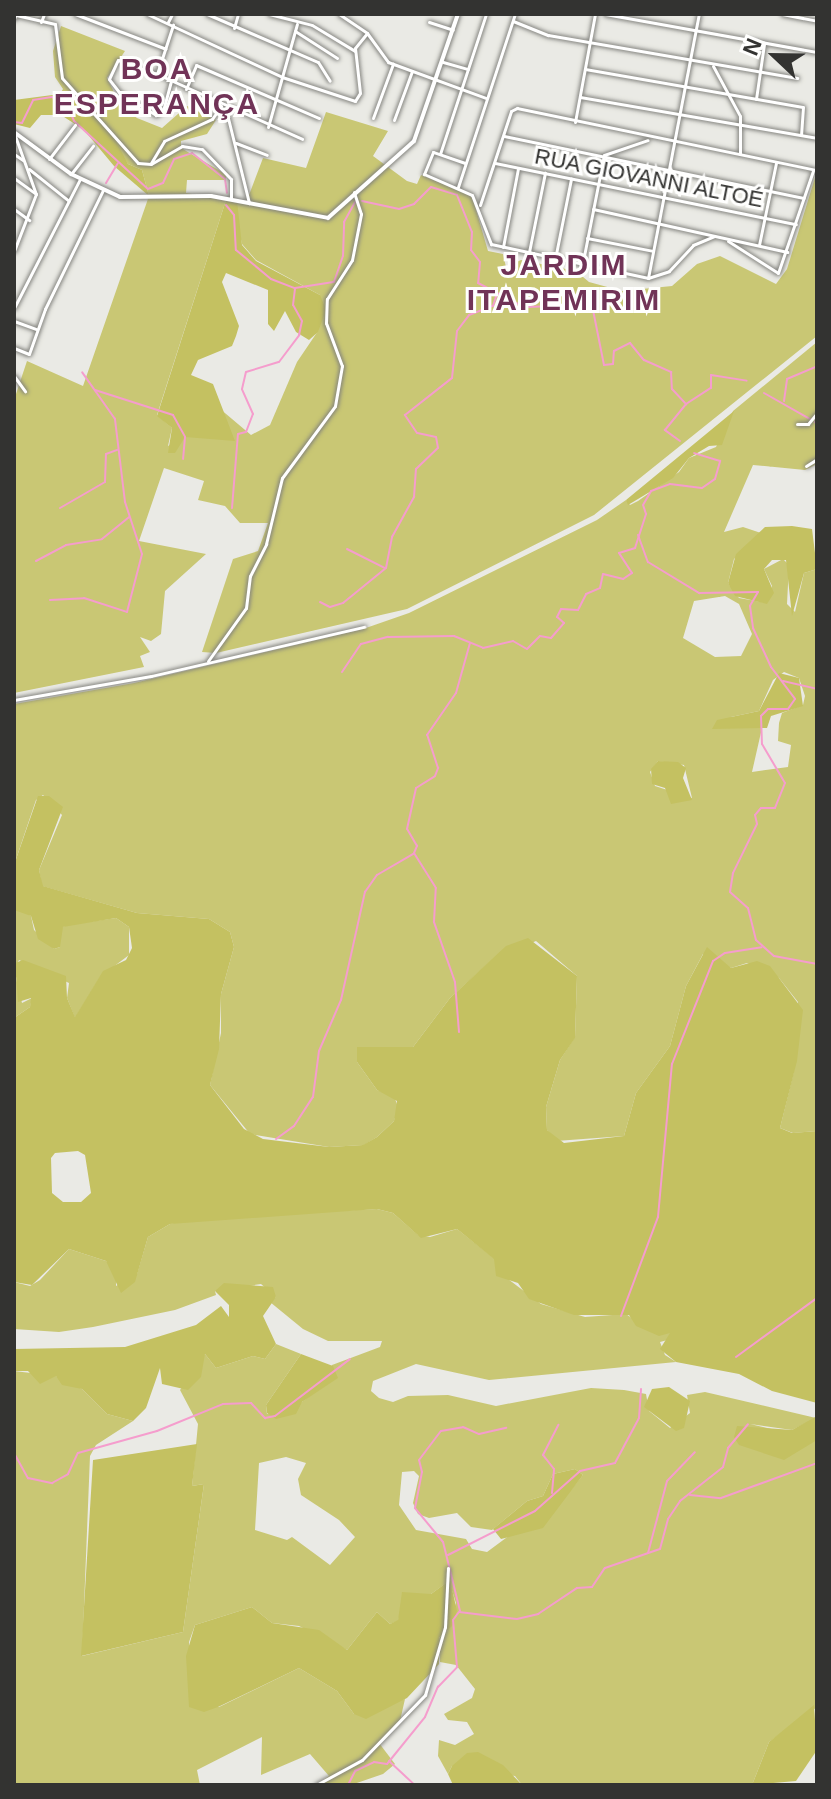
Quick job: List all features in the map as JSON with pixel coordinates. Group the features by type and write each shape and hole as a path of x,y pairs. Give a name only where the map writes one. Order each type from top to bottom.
{"street":[{"path":"41,22 44,14"},
{"path":"75,14 89,16 166,49"},
{"path":"147,14 282,77 357,100 355,51 367,33"},
{"path":"157,74 166,49 172,14"},
{"path":"207,14 322,65 330,81"},
{"path":"234,28 238,14"},
{"path":"269,14 297,24 312,25 355,51"},
{"path":"339,14 367,33 381,56 393,64 486,98"},
{"path":"14,132 71,174 103,190 126,197 231,199 328,218 354,192 410,147 437,80 458,14"},
{"path":"440,154 486,14"},
{"path":"458,187 515,14"},
{"path":"575,122 595,14"},
{"path":"605,14 817,52"},
{"path":"648,278 699,14"},
{"path":"784,14 817,21"},
{"path":"15,16 56,26 55,53 65,82 135,160 151,164 182,146 202,149 231,179 231,199"},
{"path":"513,21 537,33 797,78"},
{"path":"429,22 453,30"},
{"path":"268,127 297,24"},
{"path":"295,31 337,58"},
{"path":"756,99 765,43"},
{"path":"171,81 163,110 156,115 119,92 109,79 118,60 157,74 171,81 186,89 223,107 302,139"},
{"path":"443,62 468,69"},
{"path":"373,118 393,64"},
{"path":"712,64 733,96 743,126 740,154"},
{"path":"186,89 196,65 275,103 319,118"},
{"path":"585,69 804,108 801,135"},
{"path":"394,120 412,71"},
{"path":"580,97 817,138"},
{"path":"151,164 164,141 215,117 223,107"},
{"path":"223,107 236,143 249,203"},
{"path":"714,236 693,245 669,271 648,278 503,247 488,240 480,205 517,108 652,139 815,171 780,270 772,273 726,239"},
{"path":"49,159 75,125"},
{"path":"14,132 36,194 29,220 14,251"},
{"path":"504,136 804,198"},
{"path":"604,155 652,139"},
{"path":"236,143 267,155"},
{"path":"71,174 93,146"},
{"path":"14,154 23,160"},
{"path":"465,163 440,154 430,154 424,172 458,187 480,205"},
{"path":"582,266 604,155"},
{"name":"RUA GIOVANNI ALTOÉ","path":"495,163 796,224"},
{"path":"759,245 776,163"},
{"path":"26,167 69,201"},
{"path":"503,247 518,168"},
{"path":"529,253 545,173"},
{"path":"14,178 36,194"},
{"path":"14,308 80,179"},
{"path":"555,259 571,179"},
{"path":"14,348 29,354 36,329 103,190"},
{"path":"208,661 246,608 250,576 266,544 282,478 335,406 342,366 326,323 327,299 352,260 361,214 354,192"},
{"path":"14,209 29,220"},
{"path":"593,209 787,252"},
{"path":"587,238 653,251"},
{"path":"14,321 36,329"},
{"path":"14,376 25,391"},
{"path":"797,424 808,424 817,413"},
{"path":"806,466 817,459"},
{"path":"14,700 364,627"},
{"path":"316,1785 362,1760 425,1695 445,1627 448,1568"}],"shaded area":[{"path":"61,26 125,51 107,78 121,106 137,118 162,128 187,106 216,120 207,134 181,141 181,148 227,175 225,180 187,180 186,193 226,200 157,415 172,428 168,446 184,437 217,437 219,408 251,435 270,425 297,362 318,331 320,295 256,260 242,244 235,212 237,201 246,203 263,158 306,168 326,112 388,131 373,156 407,181 417,184 421,175 472,196 488,251 503,254 506,267 521,260 576,271 589,282 622,291 672,286 697,264 720,256 776,284 787,269 817,171 817,336 594,515 407,609 216,653 202,652 233,559 258,551 268,523 240,523 225,506 198,500 204,481 164,468 139,541 206,554 165,591 161,634 151,641 140,637 150,652 140,656 144,667 14,693 14,400 27,361 83,386 149,196 142,170 128,164 87,109 60,94 63,89 55,77 53,51"},
{"path":"60,94 87,109 113,136 128,164 142,170 149,196 114,166 84,130 61,115 41,115 30,128 14,124 14,100"},
{"path":"226,200 237,201 242,245 256,261 320,295 326,310 318,332 309,340 296,332 285,311 274,331 268,324 268,290 226,273 222,282 239,326 236,336 232,346 198,360 191,375 213,384 235,441 185,437 175,453 168,453 172,428 157,416"},
{"path":"817,342 817,464 805,470 753,465 724,532 743,527 761,533 734,559 728,583 739,598 767,603 772,586 764,569 783,559 789,565 787,604 795,612 804,573 817,569 817,1131 793,1133 780,1128 794,1071 798,1002 779,978 747,963 731,968 703,954 686,986 670,1046 636,1093 624,1136 556,1141 547,1130 546,1107 560,1060 575,1037 577,976 536,941 493,959 450,998 413,1047 362,1047 357,1062 377,1090 394,1096 398,1107 394,1121 377,1137 364,1145 329,1147 250,1134 210,1085 221,1033 221,994 234,947 230,932 209,919 137,913 42,886 39,870 62,815 43,795 36,800 14,865 14,704 134,683 363,629 409,613 597,520 626,500 630,505 638,501 679,472 689,458 716,447 733,411","holes":["725,596 739,604 752,634 741,656 715,657 683,638 694,601","784,672 799,678 805,696 803,705 782,713 779,723 778,741 791,745 788,767 752,772 762,728 729,725 731,717 759,711 773,680","658,761 684,765 692,798 655,786 650,772"]},
{"path":"734,411 722,445 709,446 689,458 673,478 628,505 626,500"},
{"path":"765,527 812,529 817,569 804,573 792,616 786,560 772,560 764,569 774,593 767,604 735,596 728,583 736,554"},
{"path":"779,673 799,678 803,706 771,716 767,728 712,729 717,720 759,711"},
{"path":"658,761 678,762 686,768 683,778 692,800 671,804 665,788 652,784 651,769"},
{"path":"38,796 49,796 63,807 39,870 43,886 137,913 209,919 230,932 234,947 221,994 219,1049 210,1085 244,1129 263,1139 329,1147 363,1145 377,1137 394,1121 397,1101 377,1090 357,1062 357,1047 413,1047 450,998 506,946 528,938 577,976 575,1038 560,1060 546,1107 547,1130 564,1143 624,1136 636,1093 670,1046 686,986 707,947 731,968 757,961 770,966 803,1010 797,1061 780,1128 792,1133 817,1131 817,1403 772,1391 739,1374 676,1362 660,1349 670,1333 659,1336 636,1326 629,1315 574,1315 529,1299 518,1283 496,1276 494,1259 457,1229 421,1238 393,1213 377,1209 170,1224 148,1237 135,1282 121,1293 106,1261 69,1249 32,1285 14,1282 14,1018 30,1007 31,998 18,1002 15,963 23,960 66,976 67,998 75,1017 103,971 126,960 132,948 129,927 116,918 63,927 60,947 54,949 38,939 31,916 14,910 14,865","holes":["78,1151 85,1155 91,1193 81,1202 63,1202 52,1193 51,1158 55,1153"]},
{"path":"20,909 31,916 34,930 54,949 60,947 59,929 67,925 116,918 129,927 129,955 100,977 75,1018 67,998 69,983 19,960 14,970 14,910"},
{"path":"14,970 22,1003 32,998 30,1007 14,1018"},
{"path":"377,1209 393,1213 418,1235 430,1237 457,1229 495,1259 496,1270 541,1304 585,1317 626,1314 650,1331 670,1333 671,1339 660,1342 665,1355 676,1362 489,1380 416,1364 373,1381 371,1391 379,1398 393,1402 408,1396 448,1395 496,1406 591,1388 624,1390 646,1394 649,1411 670,1428 690,1413 687,1395 705,1392 816,1418 792,1430 750,1424 817,1440 817,1707 769,1742 752,1785 522,1785 515,1776 452,1766 448,1774 438,1756 439,1740 455,1745 474,1734 467,1722 448,1720 444,1714 472,1698 475,1689 456,1665 440,1662 439,1638 447,1631 456,1603 449,1581 431,1594 405,1595 398,1621 390,1624 377,1612 347,1650 299,1626 272,1623 252,1607 195,1625 189,1642 189,1707 219,1707 299,1668 337,1691 354,1714 405,1699 400,1721 379,1743 395,1764 383,1774 351,1785 317,1785 329,1776 310,1754 261,1775 262,1737 197,1770 200,1785 14,1785 14,1371 56,1376 82,1389 107,1414 133,1421 96,1445 90,1456 82,1656 183,1632 204,1484 192,1486 198,1424 180,1390 205,1354 216,1368 253,1356 265,1359 276,1344 301,1354 266,1405 267,1414 302,1402 325,1384 332,1365 380,1347 382,1341 328,1341 303,1329 270,1302 276,1297 261,1284 215,1291 216,1295 175,1310 93,1327 59,1332 14,1329 14,1282 30,1286 40,1280 69,1249 106,1261 116,1273 116,1286 137,1274 148,1237 170,1224 194,1218","holes":["286,1457 306,1463 298,1479 301,1495 339,1520 355,1537 330,1565 292,1537 287,1540 255,1530 259,1463","575,1469 583,1475 570,1491 487,1552 472,1549 466,1539 416,1530 399,1505 402,1472 414,1471 419,1476 413,1503 418,1514 429,1518 457,1513 471,1527 492,1530 527,1501 543,1496 553,1474"]},
{"path":"224,1283 273,1287 276,1297 263,1316 276,1344 265,1359 253,1356 216,1368 205,1354 201,1377 188,1390 162,1384 160,1368 146,1408 133,1421 107,1414 82,1389 62,1385 56,1376 40,1384 28,1371 14,1371 14,1349 125,1347 196,1325 221,1306 229,1317 229,1305 215,1291"},
{"path":"301,1354 333,1366 338,1378 302,1402 296,1414 276,1419 267,1413 266,1405"},
{"path":"669,1387 690,1401 684,1428 676,1431 644,1407 652,1389"},
{"path":"817,1416 817,1440 784,1460 739,1445 734,1437 737,1426 792,1430"},
{"path":"197,1444 192,1486 204,1484 183,1632 81,1656 93,1460"},
{"path":"575,1469 583,1475 543,1528 501,1539 493,1529 527,1501 543,1496 553,1474"},
{"path":"450,1580 457,1611 452,1626 439,1638 439,1664 407,1698 366,1719 354,1714 337,1691 299,1668 204,1712 189,1707 186,1656 195,1625 252,1607 272,1623 319,1630 347,1650 377,1612 390,1624 398,1620 402,1592 431,1594"},
{"path":"814,1705 817,1750 796,1781 752,1785 769,1742"},
{"path":"478,1752 503,1765 522,1785 453,1785 448,1774 452,1766 467,1753"}],"waterway":[{"path":"374,14 389,14"},
{"path":"14,122 22,123 33,100 52,97 67,105 74,121 148,189 163,183 174,159 192,153 225,179 227,193"},
{"path":"106,183 118,163"},
{"path":"362,201 399,209 414,204 431,187 457,195 472,232 471,250 480,262 478,283 524,307 592,305 604,365 613,364 614,351 630,343 644,360 671,372 672,389 686,404"},
{"path":"226,205 234,215 236,250 271,279 295,288 334,282 343,256 344,222 355,202"},
{"path":"232,508 238,434 246,432 253,414 242,389 246,372 279,362 299,335 302,321 293,305 295,288"},
{"path":"320,602 330,607 343,603 386,568 392,537 414,497 416,469 438,448 436,437 417,433 405,415 452,378 457,331 469,315 493,306 497,294"},
{"path":"784,401 787,379 817,366"},
{"path":"50,600 84,598 127,612 142,554 125,502 115,419 82,372"},
{"path":"680,441 665,430 686,404 711,388 711,375 747,381"},
{"path":"95,390 173,415 185,437 183,459"},
{"path":"764,393 810,419"},
{"path":"60,508 105,482 106,454 117,450"},
{"path":"342,672 361,644 388,637 454,636 483,648 513,641 527,649 540,636 551,638 564,623 557,617 561,609 578,610 586,594 600,588 603,574 623,579 632,573 619,553 635,548 646,514 643,505 651,491 670,484 702,488 715,479 720,461 694,453"},
{"path":"36,561 66,545 102,539 129,517"},
{"path":"638,535 648,562 699,593 758,592 750,606 753,628 771,667 795,699 788,709 768,709 761,716 762,744 785,783 775,808 761,808 755,815 757,824 733,873 730,892 748,908 756,940 774,956 817,964"},
{"path":"347,549 385,568"},
{"path":"459,1032 455,982 434,922 436,888 414,853 417,846 407,829 416,788 435,776 438,768 427,735 456,693 470,643"},
{"path":"783,681 817,689"},
{"path":"276,1139 294,1126 313,1097 319,1051 341,1000 365,892 377,875 413,854"},
{"path":"621,1316 658,1217 672,1064 713,961 725,953 762,947"},
{"path":"736,1357 817,1298"},
{"path":"14,1453 28,1478 52,1483 68,1474 78,1453 157,1431 223,1404 251,1403 265,1418 275,1416 350,1359"},
{"path":"448,1555 535,1511 580,1471 615,1463 639,1418 641,1389"},
{"path":"459,1612 517,1619 538,1614 577,1588 592,1587 605,1568 660,1549 668,1519 680,1501 723,1467 728,1448 748,1424"},
{"path":"552,1493 554,1469 543,1455 558,1425"},
{"path":"460,1611 443,1542 415,1508 422,1472 419,1460 441,1431 463,1427 479,1434 506,1428"},
{"path":"648,1553 667,1481 695,1452"},
{"path":"690,1495 721,1498 817,1463"},
{"path":"348,1785 355,1771 374,1762 387,1764 425,1717 438,1687 457,1667 453,1620 458,1613"},
{"path":"389,1761 415,1785"}],"district":[{"name":"BOA ESPERANÇA","path":"157,86"},
{"name":"JARDIM ITAPEMIRIM","path":"564,282"}]}
